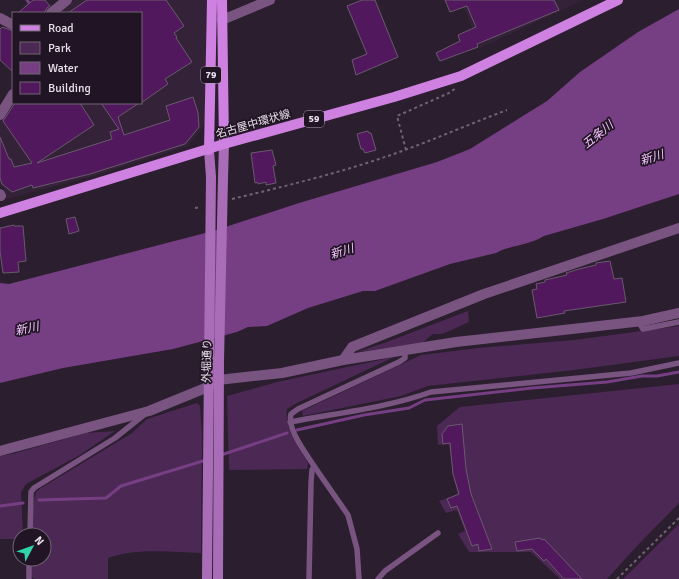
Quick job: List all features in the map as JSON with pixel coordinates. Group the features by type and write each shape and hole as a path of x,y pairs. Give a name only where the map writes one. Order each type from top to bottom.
{"main road":[{"name":"79","path":"209,150 212,0"},
{"name":"79","path":"222,0 224,144"},
{"name":"名古屋中環状線","path":"3,212 209,150 224,144 394,97 461,76 618,0"},
{"name":"外堀通り","path":"207,579 208,387 214,363 224,144"},
{"name":"外堀通り","path":"209,150 211,177 214,363 218,380 219,404 218,579"}],"street":[{"path":"54,7 67,0"},
{"path":"222,20 270,0"},
{"path":"0,18 12,24"},
{"path":"0,115 12,96"},
{"path":"343,360 352,347 484,294 679,228"},
{"path":"0,451 149,411 208,387 218,380 282,373 343,360 456,342 638,321 679,313"}],"lane":[{"path":"638,321 643,328 679,322"},
{"path":"359,579 356,549 348,515 294,434 290,422 291,414 294,411 399,362 405,358 405,350"},
{"path":"290,422 394,403 431,392 631,373 679,363"},
{"path":"30,527 31,492 34,488 115,438 149,411"},
{"path":"309,579 311,483 312,470 314,466"},
{"path":"378,579 385,571 438,533"},
{"path":"29,579 30,567"}],"path":[{"path":"406,150 397,116 449,93 462,84 461,76"},
{"path":"226,200 332,174 406,150 507,110"},
{"path":"195,208 203,206"},
{"path":"617,579 679,518"}],"shaded area":[{"path":"70,0 207,0 205,124 188,146 94,176 7,199 2,193 5,191 4,188 0,185 0,120 12,104 142,104 142,12 55,12"},
{"path":"461,0 584,0 480,48"}],"green space":[{"path":"468,311 469,322 442,334 433,334 422,343 357,352 384,343"},
{"path":"679,326 679,356 574,370 428,386 401,396 303,416 302,411 421,355 478,348 574,340"},
{"path":"394,357 287,409 290,430 296,444 308,463 307,469 229,470 227,396 277,382"},
{"path":"679,384 679,503 607,579 560,579 531,552 469,552 458,534 465,531 457,510 446,513 439,501 458,494 453,475 449,444 438,445 437,426 460,407"},
{"path":"197,403 200,406 202,434 201,553 154,551 130,553 108,558 108,579 34,579 31,576 32,567 52,567 52,527 32,527 33,505 36,492 132,433 147,419"},
{"path":"115,431 80,455 26,484 21,492 23,527 12,527 12,539 0,539 0,456 86,433"},
{"path":"679,524 679,579 623,579"}],"water":[{"path":"679,9 679,194 603,219 544,236 496,253 450,264 375,291 363,291 308,308 267,326 248,327 237,332 173,349 63,368 0,383 0,283 9,284 213,231 299,203 437,162 470,149 547,101 580,72 638,32"}],"building":[{"path":"33,0 45,0 50,6 45,12 19,12"},
{"path":"87,0 166,0 184,26 174,33 192,62 165,79 168,84 142,102 142,12 69,12"},
{"path":"362,0 375,0 398,57 356,75 352,60 367,54 347,6"},
{"path":"445,0 554,0 559,10 477,44 478,47 440,61 436,53 460,41 458,35 476,27 467,6 450,12"},
{"path":"2,27 12,31 12,71 0,60 0,29"},
{"path":"193,97 198,113 199,127 185,144 90,174 33,188 32,185 12,192 2,184 0,178 0,137 14,167 32,163 3,121 14,104 81,104 94,125 37,163 112,139 110,132 119,129 102,104 138,104 118,117 124,135 170,120 166,106"},
{"path":"368,131 371,133 376,150 365,153 363,149 361,149 357,134"},
{"path":"272,150 276,165 273,166 276,183 266,185 266,182 258,184 257,182 255,183 251,153"},
{"path":"75,217 79,231 69,234 66,219"},
{"path":"14,225 23,226 26,261 18,262 19,272 3,273 0,251 0,228"},
{"path":"610,261 614,279 622,278 626,302 564,311 565,313 537,318 532,290 537,289 536,284 545,282 545,280 567,275 566,273 596,265 596,263"},
{"path":"462,424 466,469 471,494 492,549 479,551 478,544 472,546 457,506 451,508 447,499 459,494 453,474 450,443 443,444 442,434 448,426"},
{"path":"540,538 542,540 544,539 582,579 564,579 546,559 544,561 532,549 517,551 515,542"}],"waterway":[{"path":"27,0 31,6"},
{"path":"297,430 364,415 409,408 425,400 532,388 607,382 679,372"},
{"path":"221,455 287,433"},
{"path":"39,500 106,498 121,486 206,460"},
{"path":"0,506 23,503"}],"water label":[{"name":"五条川","path":"598,135"},
{"name":"新川","path":"652,158"},
{"name":"新川","path":"342,252"},
{"name":"新川","path":"27,329"}]}
